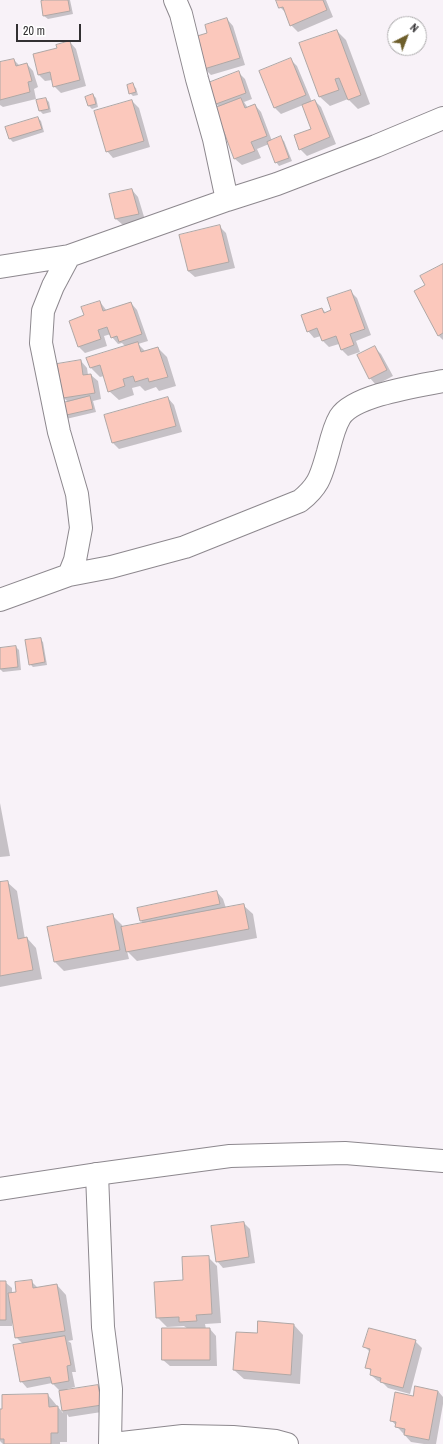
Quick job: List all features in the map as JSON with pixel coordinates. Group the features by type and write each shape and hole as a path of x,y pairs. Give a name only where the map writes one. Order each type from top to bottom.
{"street":[{"path":"175,0 181,14 214,139 227,200"},
{"path":"0,267 69,256 227,200 284,182 443,118"},
{"path":"69,256 53,286 43,311 41,343 59,432 76,494 81,528 75,560 69,576"},
{"path":"0,600 69,576 111,567 185,546 300,501 310,493 320,478 335,428 341,416 353,406 380,394 443,381"},
{"path":"0,1189 230,1156 345,1153 443,1161"},
{"path":"97,1174 103,1327 112,1389 111,1444 184,1436 233,1437 276,1441 287,1444"}],"building":[{"path":"68,0 70,11 43,16 41,1"},
{"path":"276,0 323,0 327,10 290,26 283,7 279,8"},
{"path":"227,18 240,58 204,69 194,37 207,33 205,25"},
{"path":"337,30 361,95 348,100 339,78 335,79 339,90 319,97 299,43"},
{"path":"70,41 80,80 53,87 50,72 38,75 33,54 57,48 56,45"},
{"path":"291,58 306,95 274,108 259,71"},
{"path":"14,59 16,66 27,63 32,81 28,82 30,92 0,100 0,62"},
{"path":"239,71 246,93 216,104 208,83"},
{"path":"133,83 136,92 129,94 127,85"},
{"path":"93,94 96,104 88,106 85,97"},
{"path":"46,98 49,109 39,111 36,100"},
{"path":"241,98 245,108 255,104 267,136 251,142 255,151 234,159 215,108"},
{"path":"132,100 144,141 106,152 94,111"},
{"path":"315,100 330,137 299,150 294,135 311,129 302,105"},
{"path":"38,117 42,129 9,139 5,127"},
{"path":"281,136 289,158 275,163 267,142"},
{"path":"132,189 139,214 115,219 109,194"},
{"path":"220,225 229,262 188,271 179,235"},
{"path":"443,264 443,333 438,336 414,291 425,285 420,276"},
{"path":"351,290 365,329 350,334 354,345 341,350 336,336 322,341 317,328 307,332 301,315 322,308 324,313 331,310 327,298"},
{"path":"100,301 103,311 131,302 142,334 119,342 117,336 111,338 107,327 98,330 101,339 78,347 69,321 84,315 81,307"},
{"path":"138,342 141,352 158,347 168,377 149,382 148,378 135,382 133,376 123,379 125,386 108,392 100,365 90,368 86,358"},
{"path":"375,346 387,370 369,379 357,355"},
{"path":"81,360 83,375 91,374 95,393 63,398 57,364"},
{"path":"90,396 93,409 62,416 59,404"},
{"path":"168,397 176,426 112,443 104,415"},
{"path":"41,638 45,662 29,665 25,640"},
{"path":"16,646 18,667 0,669 0,648"},
{"path":"8,881 18,939 27,937 33,970 0,976 0,882"},
{"path":"217,891 220,904 140,921 137,908"},
{"path":"244,904 249,929 126,952 121,927"},
{"path":"113,914 120,950 54,962 47,927"},
{"path":"244,1222 249,1257 216,1262 211,1226"},
{"path":"209,1256 212,1314 196,1315 197,1321 179,1322 179,1317 156,1318 154,1282 183,1280 182,1257"},
{"path":"32,1280 33,1288 57,1284 65,1331 15,1338 8,1293 16,1292 15,1282"},
{"path":"0,1281 6,1281 6,1320 0,1320"},
{"path":"258,1321 294,1324 291,1375 233,1370 236,1332 257,1333"},
{"path":"162,1328 210,1328 210,1360 162,1360"},
{"path":"369,1328 416,1340 403,1388 380,1382 381,1378 370,1375 371,1369 365,1368 370,1349 363,1347"},
{"path":"65,1336 71,1365 67,1366 69,1381 52,1384 50,1377 20,1382 13,1345"},
{"path":"98,1385 102,1405 62,1411 59,1391"},
{"path":"415,1386 438,1391 429,1440 404,1435 405,1429 395,1427 396,1422 390,1421 395,1392 413,1396"},
{"path":"48,1394 49,1407 58,1406 58,1433 51,1433 51,1444 4,1444 4,1439 0,1439 0,1409 2,1409 2,1395"}]}
